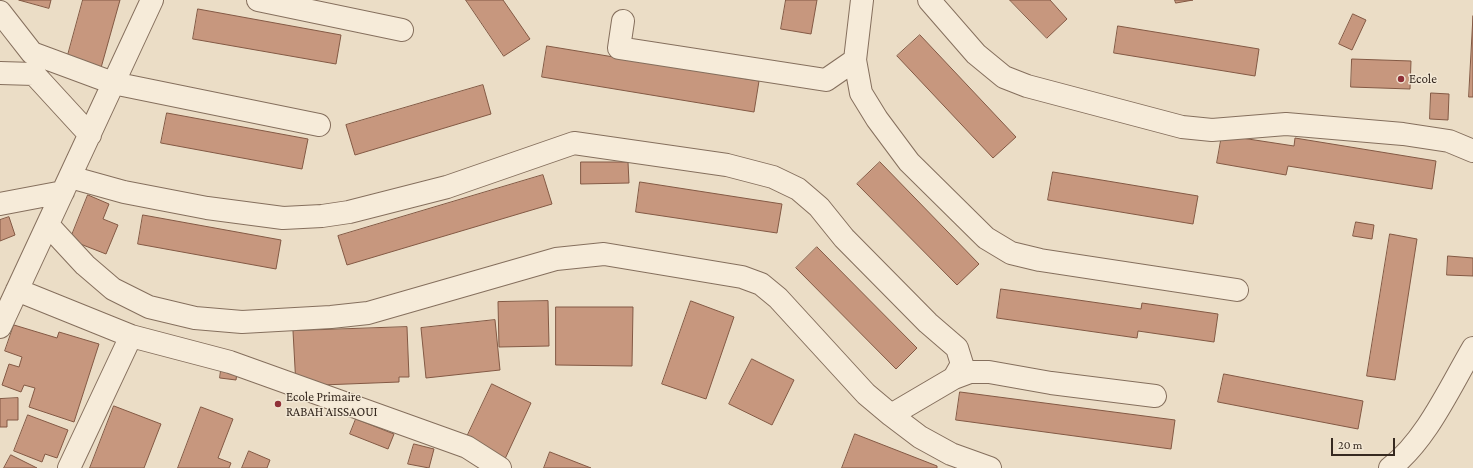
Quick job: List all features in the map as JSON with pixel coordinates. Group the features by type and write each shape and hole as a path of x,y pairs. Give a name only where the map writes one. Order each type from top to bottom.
{"street":[{"path":"0,327 152,0"},
{"path":"258,0 402,30"},
{"path":"862,0 856,60 861,93 877,120 909,162 986,238 1011,252 1040,260 1237,290"},
{"path":"929,0 976,54 1004,77 1027,86 1182,127 1212,130 1286,124 1403,134 1449,141 1473,151"},
{"path":"0,12 32,53 114,83 319,125"},
{"path":"623,21 618,48 826,80 856,60"},
{"path":"0,73 34,74 90,135"},
{"path":"0,204 67,185 124,192 207,208 283,218 322,216 349,212 447,186 574,144 727,165 773,177 798,189 819,207 844,238 928,324 957,348 962,364 954,378"},
{"path":"48,225 85,265 119,292 149,307 195,318 242,322 332,317 368,313 556,259 581,255 604,254 742,277 761,284 778,298 866,394 891,415 920,437 951,454 990,468"},
{"path":"18,290 131,336 230,362 467,446 500,468"},
{"path":"69,468 131,336"},
{"path":"1390,468 1402,459 1420,438 1473,348"},
{"path":"891,415 954,378 970,372 989,372 1051,383 1155,396"}],"building":[{"path":"19,0 51,0 49,8"},
{"path":"83,0 120,0 99,75 65,66"},
{"path":"466,0 503,0 530,39 504,56"},
{"path":"786,0 817,0 811,34 781,29"},
{"path":"1010,0 1050,0 1067,19 1047,38"},
{"path":"1175,0 1193,0 1176,3"},
{"path":"198,9 341,35 336,64 193,39"},
{"path":"1353,14 1366,20 1352,50 1339,44"},
{"path":"1473,16 1473,97 1469,97"},
{"path":"1118,26 1259,49 1255,76 1114,53"},
{"path":"920,35 1016,137 993,158 897,56"},
{"path":"547,46 759,81 754,112 542,77"},
{"path":"1352,59 1411,61 1410,89 1351,87"},
{"path":"483,85 491,114 355,155 346,125"},
{"path":"1431,93 1449,94 1448,120 1430,119"},
{"path":"167,113 308,139 302,169 161,143"},
{"path":"1222,135 1294,146 1295,138 1436,161 1432,189 1288,166 1286,175 1217,163"},
{"path":"581,162 628,162 629,183 581,184"},
{"path":"880,162 979,264 957,285 857,184"},
{"path":"1053,172 1198,196 1193,224 1048,200"},
{"path":"543,175 552,204 347,265 338,236"},
{"path":"640,182 782,204 777,233 636,212"},
{"path":"88,195 109,204 103,219 118,225 106,254 70,240"},
{"path":"143,215 281,240 276,269 138,244"},
{"path":"9,217 15,235 0,241 0,220"},
{"path":"1356,222 1374,225 1372,239 1353,236"},
{"path":"1390,234 1417,239 1395,380 1367,376"},
{"path":"817,247 917,348 896,369 796,268"},
{"path":"1448,256 1473,258 1473,276 1447,275"},
{"path":"1001,289 1141,309 1142,303 1218,314 1214,342 1138,331 1137,338 997,318"},
{"path":"548,301 549,346 499,347 498,302"},
{"path":"691,301 734,317 706,399 662,384"},
{"path":"556,307 633,307 632,366 556,365"},
{"path":"495,320 500,370 426,378 421,328"},
{"path":"14,325 57,338 59,332 99,344 74,422 29,407 35,388 24,385 21,392 2,385 9,364 19,367 22,357 5,351"},
{"path":"407,327 409,377 399,377 399,382 296,386 293,331"},
{"path":"752,359 794,380 772,425 729,404"},
{"path":"222,362 238,365 236,380 220,378"},
{"path":"1224,374 1363,401 1358,429 1218,402"},
{"path":"492,384 531,403 504,461 464,443"},
{"path":"960,392 1175,420 1171,449 956,420"},
{"path":"18,398 18,420 7,420 7,427 0,427 0,399"},
{"path":"114,406 161,424 144,468 90,468"},
{"path":"201,407 233,419 218,458 231,463 229,468 178,468"},
{"path":"28,415 68,430 57,458 45,454 42,462 14,451"},
{"path":"356,419 394,434 388,449 350,434"},
{"path":"855,434 937,466 937,468 842,468"},
{"path":"414,444 434,449 429,468 408,464"},
{"path":"249,451 270,460 267,468 242,468"},
{"path":"550,452 591,468 544,468"},
{"path":"11,455 37,468 4,468"}],"place":[{"name":"Ecole","path":"1401,79"},
{"name":"Ecole Primaire RABAH AISSAOUI","path":"278,404"}]}
